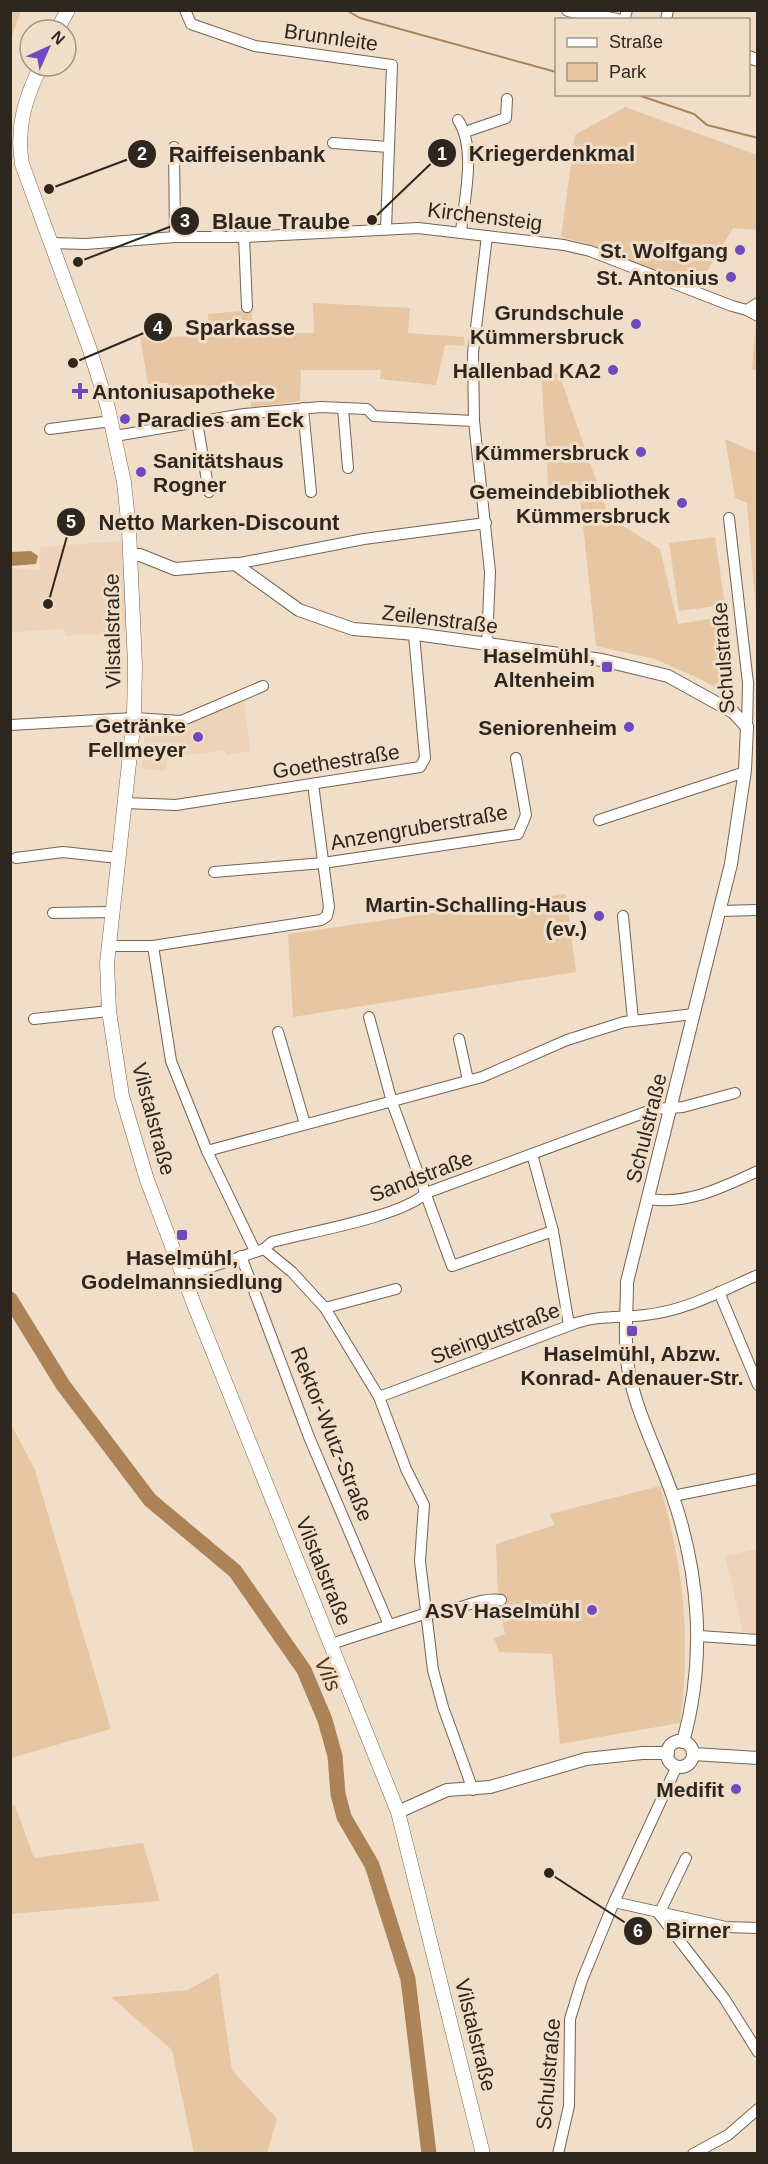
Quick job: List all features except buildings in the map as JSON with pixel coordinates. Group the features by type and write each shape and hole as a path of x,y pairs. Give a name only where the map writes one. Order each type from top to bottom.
{"main road":[{"name":"Vilstalstraße","path":"36,78 22,111 16,165 51,243 89,346 115,436 124,482 130,555 134,718 108,946 110,1011 122,1096 134,1141 184,1276 398,1812 483,2154"}],"street":[{"name":"Brunnleite","path":"185,10 190,24 255,46 392,65 386,229"},
{"path":"568,10 607,18"},
{"path":"465,132 506,118 507,99"},
{"path":"458,120 465,132 467,165 461,232"},
{"path":"333,143 389,147"},
{"path":"174,147 176,237"},
{"name":"Kirchensteig","path":"51,243 86,244 176,237 244,237 418,228 461,232 564,245 590,252 758,316"},
{"path":"487,236 473,353 474,421 490,572 487,644"},
{"path":"244,237 247,307"},
{"path":"747,310 758,303"},
{"path":"115,436 196,422 303,408 367,409 374,416 474,421"},
{"path":"303,408 311,492"},
{"path":"343,408 348,468"},
{"path":"50,429 111,421"},
{"path":"196,422 209,492"},
{"name":"Schulstraße","path":"683,1742 688,1722 699,1636 691,1565 673,1496 630,1379 626,1345 627,1282 731,864 752,727 729,518"},
{"path":"130,555 140,555 175,569 234,564 364,539 486,523"},
{"name":"Zeilenstraße","path":"234,564 299,610 353,629 414,634 602,660 668,676 733,712 752,727"},
{"name":"Goethestraße","path":"125,803 176,805 420,767 424,762 414,634"},
{"path":"10,725 134,718 181,721 263,686"},
{"name":"Anzengruberstraße","path":"323,863 518,834 526,815 516,758"},
{"path":"599,820 745,772"},
{"path":"108,946 153,946 321,920 327,916 313,784"},
{"path":"16,858 63,852 118,858"},
{"path":"214,872 323,863"},
{"path":"719,911 757,913"},
{"path":"53,913 111,912"},
{"path":"623,916 633,1020"},
{"path":"153,946 171,1061 207,1151 259,1250 292,1272 325,1308 379,1397 406,1469 424,1505 420,1561 435,1680 473,1790"},
{"path":"34,1019 110,1011"},
{"path":"207,1151 468,1080 530,1058 567,1040 633,1020 694,1014"},
{"path":"369,1017 392,1102 452,1266 553,1232"},
{"path":"278,1032 305,1124"},
{"path":"459,1039 468,1080"},
{"name":"Sandstraße","path":"184,1276 259,1250 272,1242 394,1210 420,1199 426,1193 654,1109 683,1107 735,1093"},
{"path":"532,1154 553,1232 569,1325"},
{"path":"649,1198 663,1201 690,1198 758,1171"},
{"name":"Rektor-Wutz-Straße","path":"241,1256 309,1437 389,1625"},
{"name":"Steingutstraße","path":"379,1397 590,1318 645,1315 680,1308 758,1275"},
{"path":"325,1308 396,1289"},
{"path":"719,1293 755,1372 758,1385"},
{"path":"673,1496 758,1479"},
{"path":"331,1644 427,1613 439,1614 489,1599 501,1600"},
{"path":"699,1636 758,1640"},
{"path":"683,1742 690,1746 693,1754 688,1764 677,1766 669,1760 668,1753 671,1746 683,1742"},
{"path":"398,1812 447,1791 473,1790 586,1759 668,1753"},
{"path":"693,1754 758,1758"},
{"name":"Schulstraße","path":"558,2154 569,2106 570,2019 582,1980 614,1902 677,1766"},
{"path":"659,1914 686,1858"},
{"path":"614,1902 659,1914 726,1927 758,1928"},
{"path":"659,1914 724,1998 758,2052"},
{"path":"693,2154 728,2135 758,2109"}],"shaded area":[{"path":"126,541 128,632 65,636 65,629 12,632 10,568 39,570 40,547"},
{"path":"31,551 38,556 36,564 11,566 11,552"},
{"path":"244,700 250,751 226,755 225,750 181,756 167,760 166,770 141,769 146,726 190,723"},
{"path":"758,1549 757,1633 743,1632 725,1556"}],"green space":[{"path":"10,11 21,11 11,38"},
{"path":"625,107 757,155 757,230 733,228 697,288 585,243 561,237 575,135"},
{"path":"313,303 410,308 408,333 464,337 465,346 445,345 436,385 380,379 381,370 301,370 300,401 251,407 250,391 216,396 171,397 168,383 148,384 140,337 209,336 208,314 252,310 253,333 314,333"},
{"path":"756,322 758,323 757,370 752,369"},
{"path":"541,371 559,374 609,517 660,549 678,624 726,616 735,699 704,681 655,659 596,646 580,498 549,499"},
{"path":"725,439 757,453 757,624 747,503 735,498"},
{"path":"715,537 725,605 679,611 669,543"},
{"path":"566,894 576,972 293,1017 288,934"},
{"path":"11,1424 35,1470 111,1729 11,1758"},
{"name":"ASV Haselmühl","path":"660,1486 675,1545 683,1603 685,1662 680,1723 560,1744 552,1654 499,1652 494,1638 505,1634 498,1597 496,1544 555,1525 550,1514"},
{"path":"15,1805 34,1858 143,1843 160,1901 11,1914 10,1806"},
{"path":"218,1973 232,2070 277,2119 267,2153 194,2153 172,2050 111,1997 188,1990"}],"waterway":[{"path":"346,10 360,18 555,72"},
{"path":"641,96 694,114 707,125 758,138"},
{"name":"Vils","path":"10,1299 63,1385 150,1500 235,1571 304,1670 325,1720 335,1756 338,1794 344,1817 372,1865 408,1979 429,2154"}],"place":[{"name":"Raiffeisenbank","path":"49,189"},
{"name":"Kriegerdenkmal","path":"372,220"},
{"name":"St. Wolfgang","path":"740,250"},
{"name":"Blaue Traube","path":"78,262"},
{"name":"St. Antonius","path":"731,277"},
{"name":"Grundschule Kümmersbruck","path":"636,324"},
{"name":"Sparkasse","path":"73,363"},
{"name":"Hallenbad KA2","path":"613,370"},
{"name":"Antoniusapotheke","path":"80,391"},
{"name":"Paradies am Eck","path":"125,419"},
{"name":"Kümmersbruck","path":"641,452"},
{"name":"Sanitätshaus Rogner","path":"141,472"},
{"name":"Gemeindebibliothek Kümmersbruck","path":"682,503"},
{"name":"Netto Marken-Discount","path":"48,604"},
{"name":"Haselmühl, Altenheim","path":"607,667"},
{"name":"Seniorenheim","path":"629,727"},
{"name":"Getränke Fellmeyer","path":"198,737"},
{"name":"Martin-Schalling-Haus (ev.)","path":"599,916"},
{"name":"Haselmühl, Godelmannsiedlung","path":"182,1235"},
{"name":"Haselmühl, Abzw. Konrad- Adenauer-Str.","path":"632,1331"},
{"name":"ASV Haselmühl","path":"592,1610"},
{"name":"Medifit","path":"736,1789"},
{"name":"Birner","path":"549,1873"}]}
